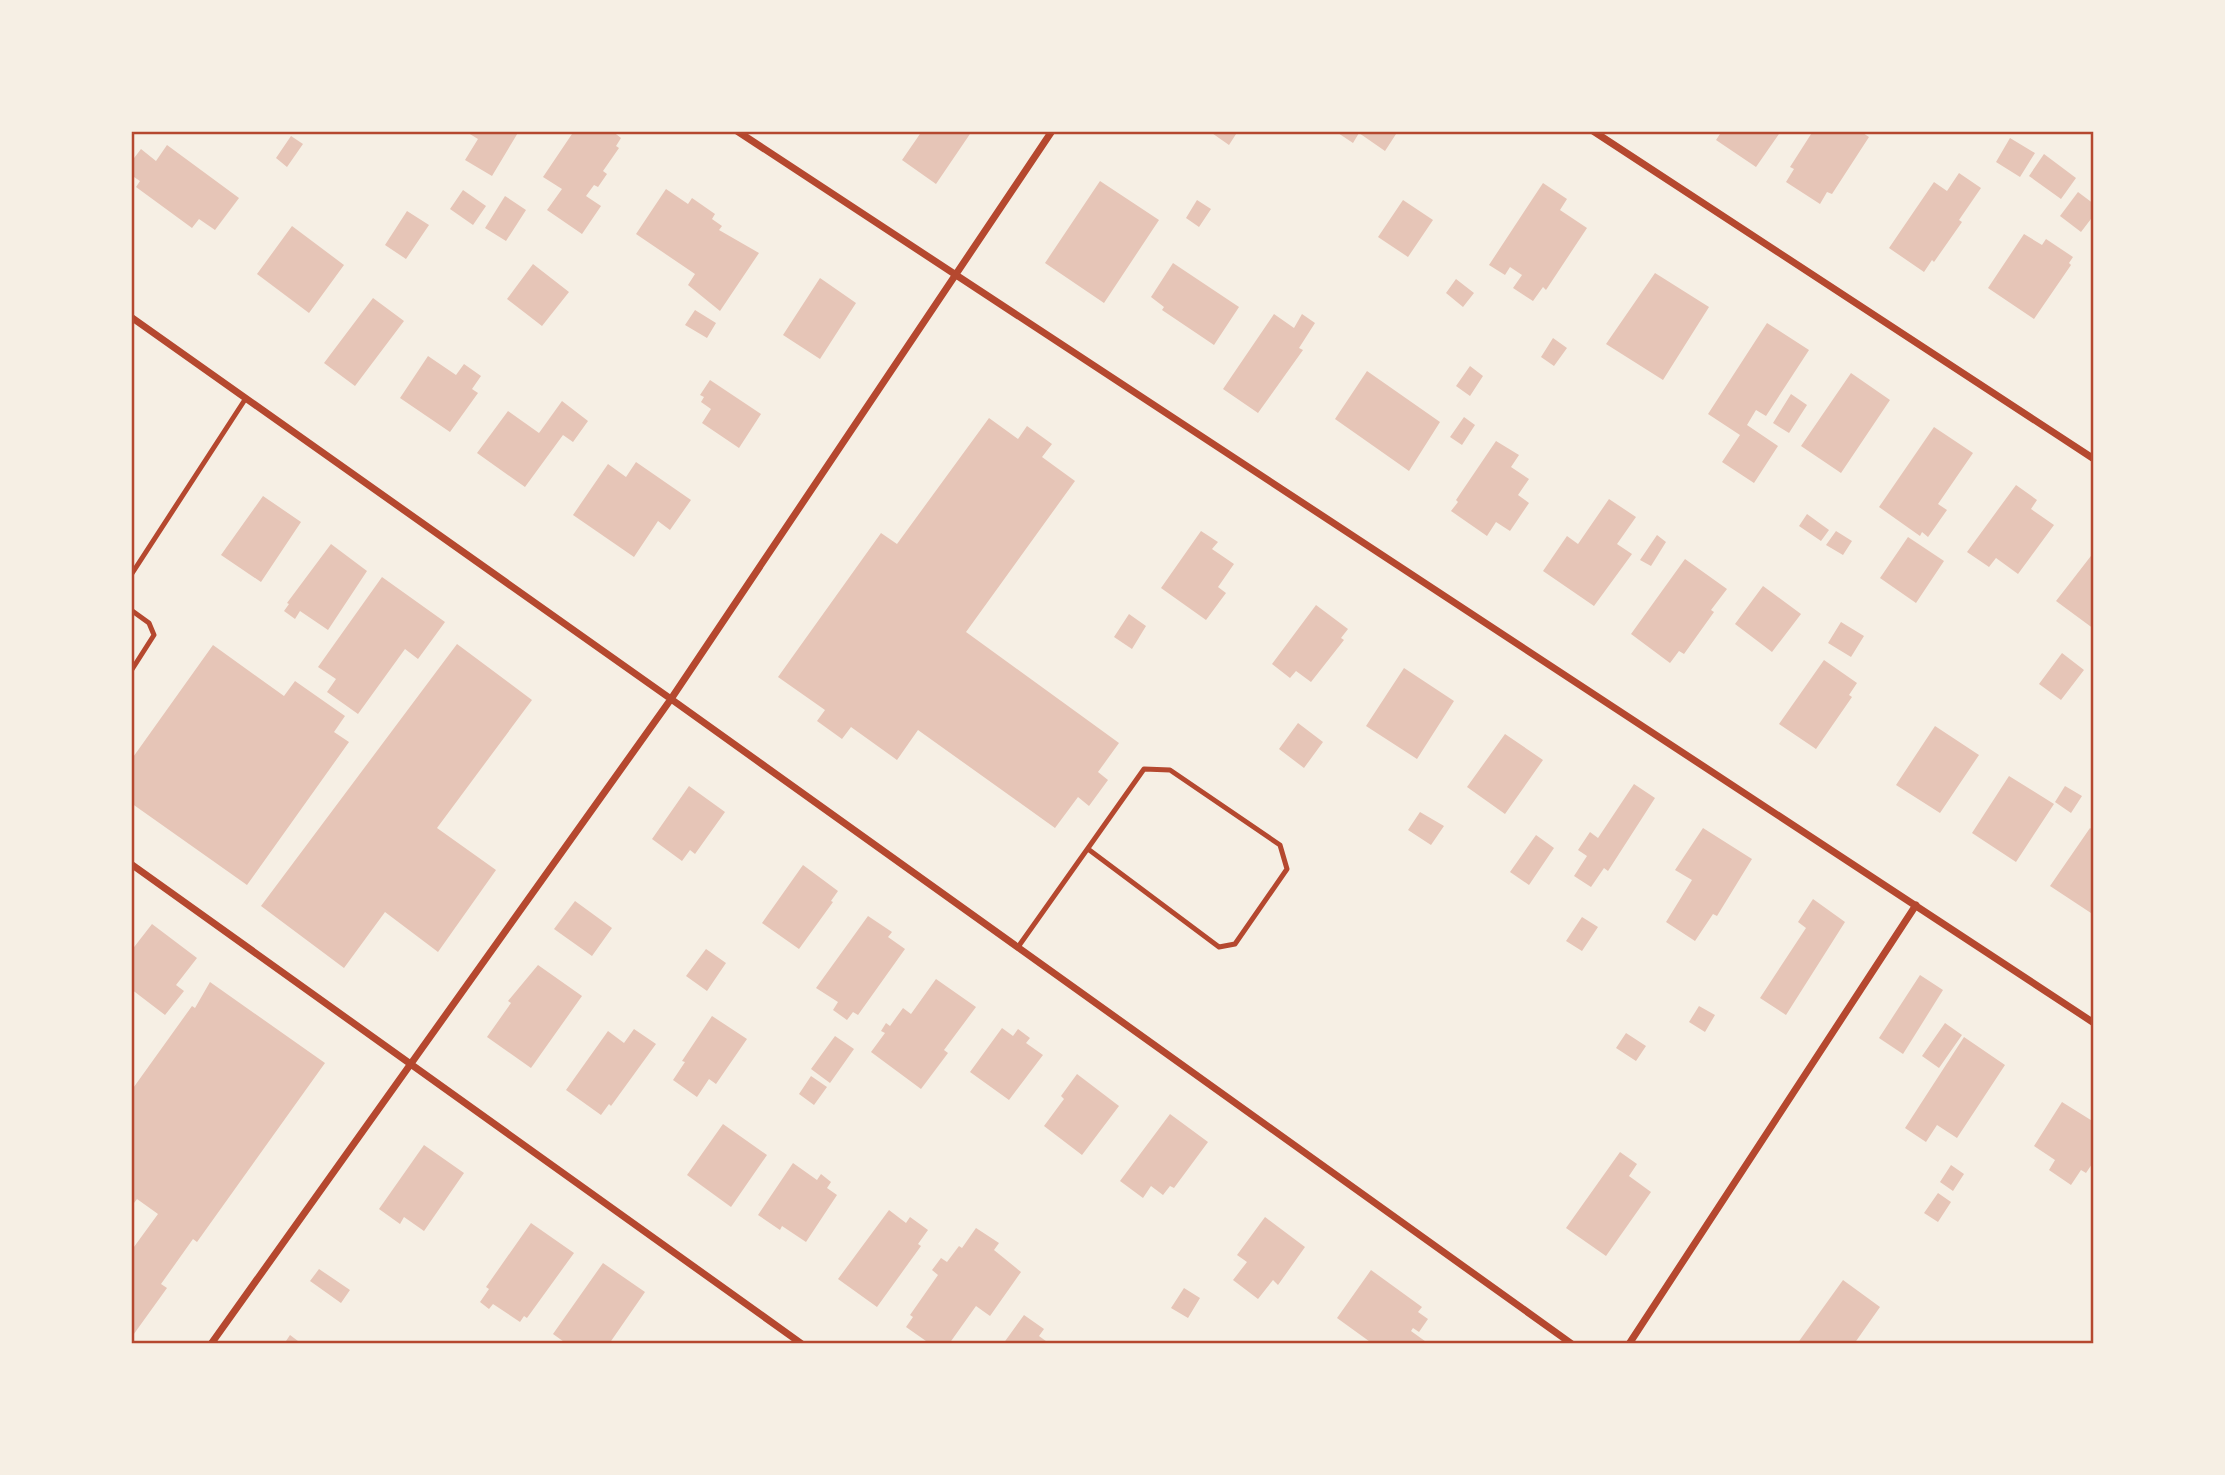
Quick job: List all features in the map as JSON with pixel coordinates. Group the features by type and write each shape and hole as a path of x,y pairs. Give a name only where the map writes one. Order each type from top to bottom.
{"street":[{"path":"737,131 2094,1023"},
{"path":"211,1344 671,699 1052,131"},
{"path":"1593,131 2094,459"},
{"path":"131,317 671,699 1572,1344"},
{"path":"131,864 803,1344"},
{"path":"1629,1344 1916,905"}],"lane":[{"path":"131,575 246,398"},
{"path":"131,610 149,623 154,635 131,671"},
{"path":"1018,947 1144,769 1170,770 1280,845 1287,869 1235,944 1219,947 1088,849"}],"building":[{"path":"465,131 519,131 492,176 465,160 478,139"},
{"path":"574,131 612,131 621,138 616,146 619,148 603,171 607,174 598,187 594,185 586,196 601,206 582,234 547,210 562,189 543,177"},
{"path":"922,131 972,131 936,184 902,160"},
{"path":"1209,131 1238,131 1229,145"},
{"path":"1335,131 1398,131 1385,151 1359,133 1353,143"},
{"path":"1722,131 1781,131 1756,167 1716,140"},
{"path":"1813,131 1860,131 1869,137 1832,194 1827,192 1820,204 1786,182 1794,169 1790,167"},
{"path":"291,136 303,144 287,167 276,158"},
{"path":"2010,138 2035,153 2020,177 1996,162"},
{"path":"167,145 239,198 215,230 199,219 192,228 136,187 140,181 131,175 131,162 141,149 156,161"},
{"path":"2044,154 2076,178 2061,199 2029,176"},
{"path":"1959,173 1981,188 1959,220 1962,222 1924,272 1889,248 1934,182 1947,191"},
{"path":"1100,181 1159,220 1104,303 1045,263"},
{"path":"1543,183 1567,199 1560,210 1587,228 1546,290 1543,287 1533,301 1513,288 1522,275 1510,267 1505,275 1489,265"},
{"path":"666,189 688,204 692,198 715,214 712,219 722,226 719,230 759,253 720,311 688,285 695,274 636,234"},
{"path":"463,190 486,206 473,225 450,209"},
{"path":"2078,192 2094,204 2094,215 2081,232 2060,216"},
{"path":"505,196 526,210 506,241 485,228"},
{"path":"1197,200 1211,209 1199,227 1186,218"},
{"path":"1403,200 1433,220 1408,257 1378,237"},
{"path":"407,211 429,225 406,259 385,245"},
{"path":"292,226 344,265 309,313 257,274"},
{"path":"2024,234 2042,245 2046,239 2073,257 2069,263 2071,265 2034,319 1988,288"},
{"path":"1173,263 1239,307 1214,345 1162,310 1164,307 1151,297"},
{"path":"533,264 569,292 542,326 507,299"},
{"path":"1655,273 1709,307 1663,380 1606,344"},
{"path":"820,278 856,303 820,359 783,335"},
{"path":"1456,279 1474,293 1463,307 1446,293"},
{"path":"373,298 404,321 355,386 324,363"},
{"path":"695,310 716,323 707,338 685,325"},
{"path":"1274,314 1294,328 1302,314 1315,323 1299,348 1303,350 1258,413 1223,389"},
{"path":"1767,323 1809,350 1766,416 1756,410 1747,425 1778,446 1754,483 1722,462 1740,435 1708,414"},
{"path":"1553,338 1567,348 1554,366 1541,357"},
{"path":"428,356 456,375 464,364 481,376 472,389 478,393 450,432 400,398"},
{"path":"1470,366 1483,376 1470,396 1456,386"},
{"path":"1367,371 1440,422 1409,471 1335,419"},
{"path":"1851,373 1890,400 1841,473 1801,446"},
{"path":"710,380 761,414 739,448 702,423 711,409 701,402 704,397 700,395"},
{"path":"1791,394 1807,405 1789,433 1773,423"},
{"path":"562,401 588,421 573,442 563,435 525,487 477,453 508,411 539,433"},
{"path":"1464,417 1475,425 1462,445 1450,437"},
{"path":"989,418 1018,439 1027,426 1052,444 1042,457 1075,481 966,632 1119,743 1098,772 1108,780 1089,806 1078,797 1055,828 918,730 897,760 851,727 842,739 817,721 825,710 778,677 881,533 897,544"},
{"path":"1934,427 1973,453 1938,504 1947,510 1928,537 1922,532 1920,536 1879,507"},
{"path":"1496,441 1519,455 1511,467 1529,479 1518,495 1529,503 1510,531 1496,522 1487,536 1451,511"},
{"path":"636,462 691,500 670,530 658,521 634,557 573,515 608,464 626,477"},
{"path":"2016,485 2037,500 2031,509 2054,525 2018,574 1996,558 1989,567 1967,552"},
{"path":"263,496 301,522 261,582 221,555"},
{"path":"1609,499 1636,517 1617,544 1632,554 1594,606 1543,571 1567,536 1578,544"},
{"path":"1807,514 1829,530 1821,541 1799,526"},
{"path":"1201,531 1218,542 1212,549 1234,564 1218,587 1226,593 1206,620 1161,588"},
{"path":"1836,531 1852,541 1843,555 1826,545"},
{"path":"1657,535 1666,542 1651,566 1640,560"},
{"path":"1908,537 1944,561 1916,603 1880,578"},
{"path":"331,544 367,571 328,630 300,611 295,619 284,611 289,604 287,603"},
{"path":"2094,552 2094,629 2056,601"},
{"path":"1685,559 1727,589 1684,654 1679,651 1670,663 1631,634"},
{"path":"382,577 445,622 418,659 405,649 358,714 327,692 336,679 318,667"},
{"path":"1763,586 1801,614 1772,652 1735,624"},
{"path":"1316,605 1348,629 1341,638 1344,640 1311,682 1296,671 1290,678 1272,664"},
{"path":"1129,614 1146,626 1132,649 1114,637"},
{"path":"1841,622 1864,636 1851,657 1828,643"},
{"path":"457,644 532,700 437,828 496,870 438,952 385,912 344,968 261,906"},
{"path":"213,645 284,696 295,681 345,716 334,732 349,742 247,885 131,803 131,760"},
{"path":"2062,653 2084,670 2061,700 2039,684"},
{"path":"1824,660 1857,683 1849,695 1852,697 1816,749 1779,724"},
{"path":"1404,668 1454,701 1417,759 1366,726"},
{"path":"1298,723 1323,742 1304,768 1279,749"},
{"path":"1935,726 1979,755 1940,813 1896,785"},
{"path":"1505,734 1543,760 1505,814 1467,787"},
{"path":"2009,776 2054,804 2016,862 1972,833"},
{"path":"1634,784 1655,798 1608,871 1604,868 1591,887 1574,876 1587,856 1578,850 1590,832 1598,838"},
{"path":"689,786 725,812 695,854 690,850 682,861 652,839"},
{"path":"2065,786 2082,796 2071,813 2055,802"},
{"path":"1420,812 1444,826 1431,845 1408,830"},
{"path":"1703,828 1752,859 1717,916 1713,914 1695,941 1666,922 1692,880 1675,870"},
{"path":"2090,828 2094,831 2094,915 2050,886"},
{"path":"1536,835 1554,848 1529,885 1510,872"},
{"path":"803,865 838,891 799,949 762,923"},
{"path":"1813,899 1845,922 1786,1015 1760,998 1806,928 1798,922"},
{"path":"575,901 612,928 592,956 554,929"},
{"path":"868,916 892,932 888,937 905,949 858,1015 853,1012 847,1020 833,1010 838,1002 816,988"},
{"path":"1582,917 1598,927 1582,951 1566,941"},
{"path":"152,924 197,958 176,985 184,991 165,1015 131,989 131,951"},
{"path":"706,949 726,963 707,991 686,976"},
{"path":"538,965 582,996 531,1068 487,1037 511,1003 508,1001"},
{"path":"1920,975 1943,990 1903,1054 1879,1038"},
{"path":"936,979 976,1007 944,1050 948,1053 921,1089 871,1052 885,1033 881,1031 886,1023 890,1026 903,1008 911,1014"},
{"path":"210,982 325,1063 197,1242 193,1239 161,1284 167,1288 131,1338 131,1251 158,1214 137,1199 131,1207 131,1091 192,1006 195,1008"},
{"path":"1699,1006 1715,1015 1705,1032 1689,1022"},
{"path":"712,1016 747,1039 716,1084 709,1079 697,1097 673,1080 685,1062 682,1061"},
{"path":"1945,1023 1962,1035 1939,1068 1922,1056"},
{"path":"1002,1028 1013,1036 1018,1029 1030,1038 1026,1043 1043,1055 1009,1100 970,1072"},
{"path":"634,1029 656,1044 611,1106 609,1104 601,1115 566,1090 608,1031 624,1043"},
{"path":"1626,1033 1646,1046 1636,1061 1616,1048"},
{"path":"835,1036 854,1049 830,1083 811,1069"},
{"path":"1964,1037 2005,1065 1957,1138 1937,1125 1926,1142 1905,1128"},
{"path":"1077,1074 1119,1106 1082,1155 1044,1126 1064,1099 1061,1096"},
{"path":"811,1076 827,1087 814,1105 799,1094"},
{"path":"2062,1102 2094,1122 2094,1161 2086,1173 2081,1170 2071,1185 2049,1170 2055,1160 2034,1146"},
{"path":"1170,1114 1208,1142 1174,1188 1170,1186 1163,1195 1151,1186 1143,1198 1120,1181"},
{"path":"723,1124 767,1155 731,1207 687,1175"},
{"path":"424,1145 464,1173 424,1231 404,1217 400,1224 379,1209"},
{"path":"1620,1152 1637,1164 1629,1176 1651,1192 1606,1256 1566,1228"},
{"path":"793,1163 817,1180 821,1174 831,1182 827,1188 837,1195 806,1242 782,1226 780,1230 758,1215"},
{"path":"1951,1165 1964,1174 1953,1191 1940,1182"},
{"path":"1938,1193 1951,1202 1938,1222 1924,1213"},
{"path":"889,1210 906,1223 910,1217 928,1230 918,1244 921,1246 877,1307 838,1279"},
{"path":"1265,1217 1305,1247 1278,1285 1273,1280 1258,1299 1233,1280 1247,1262 1237,1255"},
{"path":"531,1223 574,1253 527,1318 524,1316 520,1322 493,1304 489,1309 480,1302 489,1289 486,1287"},
{"path":"976,1228 999,1243 994,1250 1021,1272 990,1316 976,1306 949,1344 923,1344 926,1341 906,1327 913,1317 910,1315 938,1275 932,1270 941,1258 947,1262 959,1246 962,1248"},
{"path":"603,1263 645,1292 609,1344 567,1344 553,1334"},
{"path":"319,1269 350,1290 341,1303 310,1281"},
{"path":"1371,1270 1422,1307 1418,1312 1428,1319 1419,1332 1413,1328 1411,1331 1429,1344 1373,1344 1337,1318"},
{"path":"1843,1280 1880,1307 1854,1344 1797,1344"},
{"path":"1184,1288 1200,1298 1188,1318 1171,1308"},
{"path":"1024,1315 1044,1329 1039,1336 1050,1344 1003,1344"},
{"path":"290,1335 302,1344 284,1344"}]}
